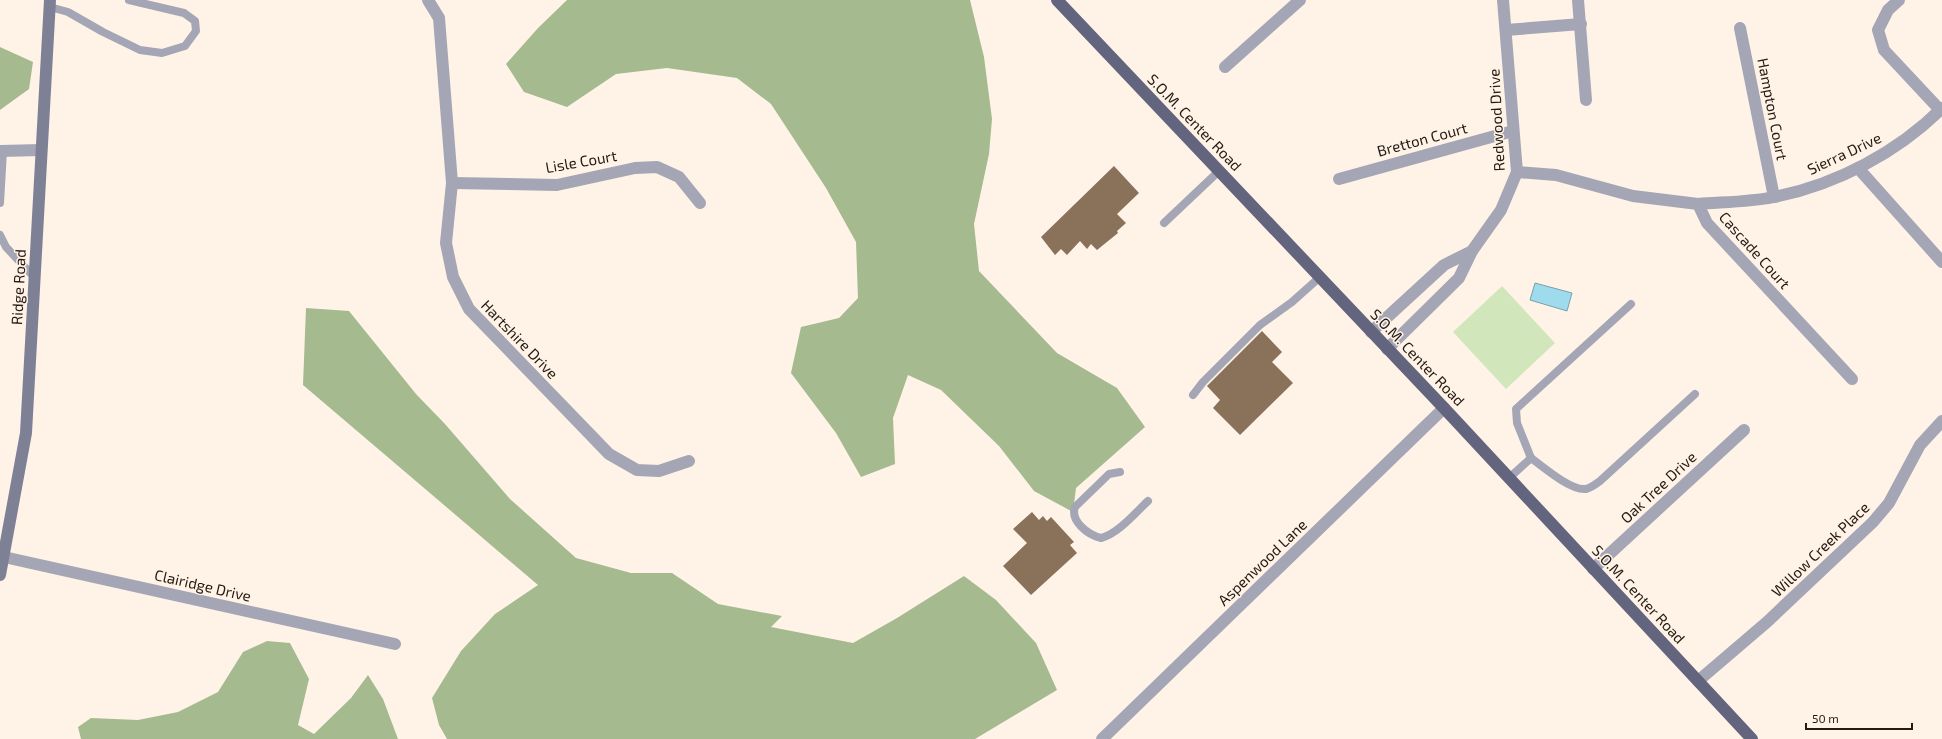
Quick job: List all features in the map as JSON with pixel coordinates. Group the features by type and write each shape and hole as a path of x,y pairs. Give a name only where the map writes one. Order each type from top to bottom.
{"main road":[{"name":"S.O.M. Center Road","path":"1057,0 1444,408 1752,739"},
{"name":"Ridge Road","path":"0,574 26,433 50,4"}],"street":[{"name":"Hartshire Drive","path":"428,0 439,18 452,183 446,243 453,277 469,309 609,454 637,470 660,471 689,461"},
{"path":"1225,67 1300,0"},
{"name":"Redwood Drive","path":"1387,349 1459,278 1472,251 1501,210 1518,172 1513,131 1503,0"},
{"path":"1578,0 1586,100"},
{"path":"1899,0 1888,10 1878,30 1884,50 1941,109"},
{"path":"1506,30 1580,24"},
{"name":"Hampton Court","path":"1740,28 1774,197"},
{"name":"Sierra Drive","path":"1698,204 1774,197 1820,184 1858,168 1904,142 1941,109"},
{"name":"Bretton Court","path":"1339,179 1513,131"},
{"path":"1,151 41,150"},
{"name":"Lisle Court","path":"452,183 557,185 635,168 657,167 679,177 700,203"},
{"path":"1858,168 1942,262"},
{"path":"1518,172 1556,175 1633,196 1698,204"},
{"name":"Cascade Court","path":"1698,204 1707,223 1852,379"},
{"name":"Redwood Drive","path":"1371,332 1444,265 1472,251"},
{"name":"Aspenwood Lane","path":"1102,739 1444,408"},
{"name":"Willow Creek Place","path":"1698,681 1767,622 1873,522 1889,503 1920,445 1942,421"},
{"name":"Oak Tree Drive","path":"1593,569 1744,430"},
{"name":"Clairidge Drive","path":"4,557 395,644"}],"lane":[{"path":"50,4 140,50 162,53 185,46 196,31 195,21 184,13 128,0"},
{"path":"0,203 1,151"},
{"path":"1164,223 1219,171"},
{"path":"0,235 6,247 34,278"},
{"path":"1193,395 1203,382 1260,325 1292,302 1320,277"},
{"path":"1631,304 1516,409 1517,423 1531,458 1551,474 1575,487 1586,489 1600,481 1695,394"},
{"path":"1509,478 1531,458"},
{"path":"1120,472 1109,474 1075,507 1073,512 1074,517 1089,534 1101,538 1111,534 1148,501"}],"green space":[{"path":"567,0 970,0 984,57 992,119 989,154 974,224 979,271 1057,353 1117,388 1145,427 1076,488 1073,512 1034,491 999,446 941,390 908,375 893,418 895,464 861,477 836,433 791,373 801,327 839,318 858,298 856,242 826,188 771,104 737,78 667,68 616,74 567,107 524,92 506,64 538,28"},
{"path":"0,47 33,62 29,89 0,110"},
{"path":"1502,286 1555,343 1506,389 1453,332"},
{"path":"306,308 349,311 416,394 445,424 510,499 576,558 631,573 672,573 718,604 782,616 771,627 853,643 897,618 964,576 996,600 1036,643 1057,690 975,739 447,739 439,725 432,698 461,651 495,614 538,585 303,385"},
{"path":"267,641 290,643 309,679 298,725 314,734 351,698 368,675 383,699 398,739 81,739 78,727 91,718 138,720 178,712 218,692 243,652"}],"water":[{"path":"1535,283 1572,293 1567,311 1530,300"}],"building":[{"path":"1114,166 1139,193 1117,214 1126,223 1117,231 1118,233 1097,250 1091,244 1087,249 1080,241 1067,255 1061,249 1055,255 1041,237"},
{"path":"1262,331 1282,352 1272,362 1293,383 1240,435 1213,408 1220,400 1207,386"},
{"path":"1032,512 1039,520 1043,516 1047,521 1051,517 1074,542 1070,545 1077,553 1031,595 1003,566 1027,543 1013,529"}]}
